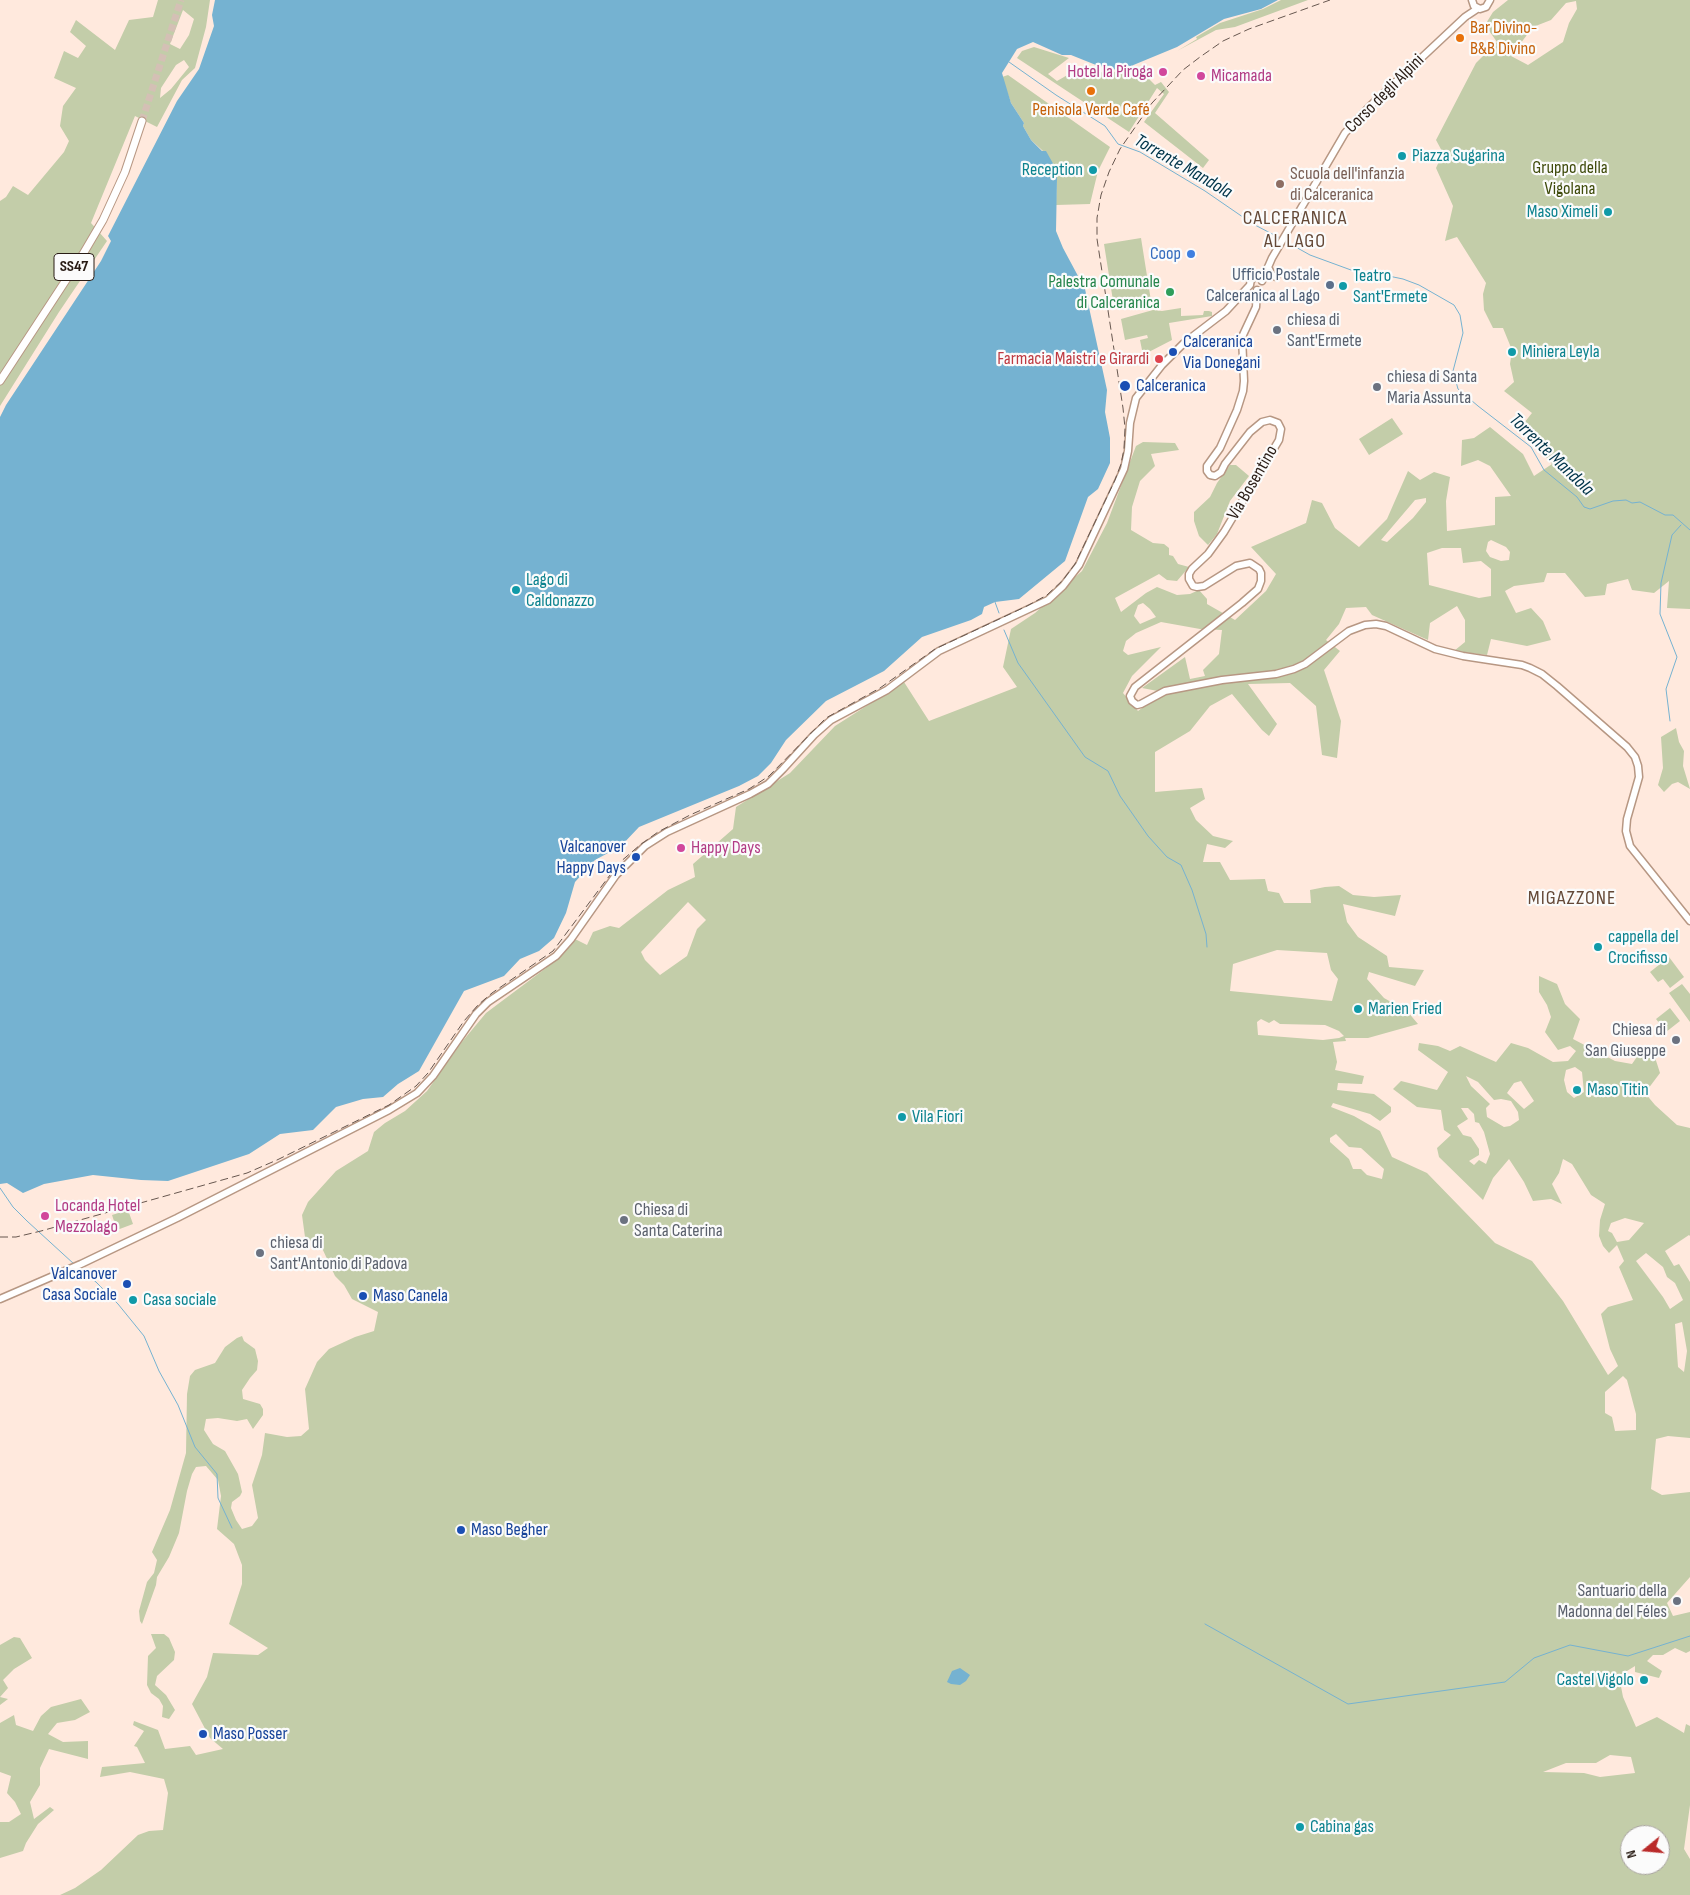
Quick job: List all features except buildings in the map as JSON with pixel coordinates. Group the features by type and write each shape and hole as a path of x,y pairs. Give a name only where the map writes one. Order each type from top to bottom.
{"main road":[{"name":"Corso degli Alpini","path":"1260,280 1322,169 1349,127 1465,17 1478,9 1486,8 1490,0"},
{"name":"Corso degli Alpini","path":"1465,17 1472,1"},
{"path":"1472,1 1478,9"},
{"name":"SS47","path":"0,381 103,220 125,172 142,121"},
{"name":"Corso degli Alpini","path":"1260,280 1272,258"},
{"path":"1268,267 1272,275 1276,277"},
{"path":"0,1298 81,1264 213,1200 389,1110 417,1093 433,1076 476,1014 488,1002 556,956 571,939 616,875 645,846 668,832 768,784 814,735 831,720 887,690 939,652 1048,600 1063,586 1080,565 1124,469 1128,451 1130,423 1136,398 1162,365 1188,339 1254,288 1261,287 1260,280 1251,279 1254,288"},
{"path":"1236,301 1254,288"},
{"name":"Via Bosentino","path":"1254,288 1257,300 1256,307 1242,337 1244,381 1237,410 1220,448 1206,466 1207,471 1210,475 1215,476 1221,472 1250,432 1262,422 1270,420 1278,423 1280,429 1279,440 1224,532 1208,554 1192,569 1189,579 1193,586 1204,586 1236,566 1242,563 1250,563 1259,568 1261,581 1258,589 1242,603 1134,687 1130,696 1132,701 1137,705 1165,691 1222,680 1276,674 1294,669 1305,664 1349,631 1365,624 1386,626 1435,649 1530,668 1542,674 1557,686 1627,748 1634,757 1638,766 1639,777 1627,818 1630,846 1690,921"},
{"path":"1245,295 1252,296 1257,300"}],"green space":[{"path":"158,0 210,0 206,27 195,68 182,80 157,127 135,116 91,223 107,241 59,312 0,406 0,201 6,197 13,186 28,195 64,152 69,141 60,126 63,106 76,88 54,78 64,51 78,58 86,46 70,32 76,20 115,50 129,20 153,17","holes":["183,10 194,19 189,35 180,49 170,44","184,60 189,67 171,89 160,98 161,88 176,65"]},
{"path":"1281,0 1308,0 1235,27 1216,30 1177,51 1220,23 1263,9"},
{"name":"Gruppo della Vigolana","path":"1508,0 1690,0 1690,609 1667,608 1669,581 1654,593 1632,590 1628,579 1607,584 1605,595 1585,597 1565,573 1547,573 1544,582 1514,586 1505,591 1516,613 1531,608 1543,621 1551,640 1527,646 1491,639 1487,655 1454,651 1465,642 1465,620 1457,606 1430,623 1428,640 1372,615 1366,607 1346,608 1339,624 1326,640 1340,651 1324,670 1341,721 1337,758 1322,755 1316,706 1290,683 1248,684 1277,724 1269,736 1232,694 1210,706 1190,731 1155,752 1155,792 1202,788 1205,799 1190,808 1196,820 1213,836 1233,841 1225,848 1207,844 1203,862 1220,862 1230,880 1265,879 1268,891 1279,893 1284,903 1311,903 1310,890 1339,886 1353,895 1374,897 1401,895 1395,916 1343,904 1347,922 1358,937 1387,956 1389,967 1424,970 1415,986 1369,972 1367,979 1384,998 1407,1011 1418,1024 1368,1038 1345,1038 1346,1041 1333,1042 1337,1062 1335,1070 1364,1076 1362,1084 1338,1083 1337,1090 1374,1094 1391,1107 1391,1112 1380,1121 1370,1114 1333,1103 1331,1107 1354,1116 1380,1131 1392,1157 1427,1173 1495,1243 1532,1261 1563,1301 1608,1375 1618,1366 1610,1349 1601,1314 1608,1307 1633,1300 1619,1267 1624,1261 1617,1245 1609,1253 1603,1246 1599,1236 1600,1220 1605,1204 1591,1195 1572,1164 1563,1159 1559,1173 1552,1184 1562,1204 1551,1199 1533,1201 1524,1182 1509,1159 1493,1178 1483,1200 1439,1157 1437,1148 1451,1135 1444,1130 1441,1110 1417,1107 1393,1089 1401,1081 1437,1090 1448,1072 1418,1050 1419,1043 1438,1046 1450,1051 1460,1046 1496,1062 1511,1043 1528,1048 1553,1062 1568,1061 1576,1051 1570,1046 1558,1050 1545,1032 1551,1017 1547,1005 1539,992 1539,976 1557,984 1565,1004 1580,1019 1573,1039 1615,1061 1632,1064 1641,1051 1652,1048 1660,1073 1645,1093 1677,1125 1690,1128 1690,1236 1665,1251 1674,1266 1679,1264 1690,1282 1690,1438 1668,1436 1656,1439 1651,1489 1662,1495 1690,1492 1690,1577 1667,1603 1673,1616 1690,1612 1690,1651 1686,1653 1675,1648 1663,1655 1653,1655 1647,1661 1662,1671 1659,1678 1635,1672 1635,1666 1619,1676 1623,1697 1636,1727 1657,1717 1684,1733 1686,1724 1690,1726 1690,1805 1684,1849 1690,1859 1690,1895 60,1895 75,1888 101,1870 138,1835 149,1831 163,1830 168,1793 164,1779 130,1772 100,1777 102,1767 145,1763 137,1747 134,1746 144,1731 133,1725 134,1721 158,1730 165,1749 190,1746 196,1755 223,1749 210,1738 192,1704 207,1677 213,1653 258,1655 268,1648 229,1624 242,1584 242,1565 234,1544 217,1529 221,1496 218,1480 206,1466 196,1467 192,1474 179,1533 169,1557 157,1577 142,1624 140,1621 139,1611 147,1582 154,1573 157,1560 152,1552 170,1510 186,1453 187,1394 190,1376 195,1370 215,1363 225,1347 237,1338 242,1336 244,1341 255,1349 258,1361 257,1370 242,1390 243,1399 260,1404 263,1409 263,1415 253,1429 247,1419 237,1421 218,1418 206,1419 204,1430 213,1444 225,1451 238,1474 242,1492 232,1502 231,1508 236,1520 242,1529 252,1526 258,1518 252,1485 262,1455 265,1433 287,1437 301,1436 309,1429 305,1389 317,1362 329,1349 374,1331 378,1312 352,1299 344,1285 335,1276 322,1248 305,1237 302,1215 308,1202 336,1171 368,1151 374,1132 405,1111 427,1091 461,1043 486,1013 546,968 575,939 587,945 593,932 610,926 619,928 668,890 695,877 693,864 733,829 736,807 790,773 835,726 904,682 929,721 1017,687 1003,667 1011,629 1035,613 1082,571 1107,523 1136,446 1143,442 1175,443 1179,450 1151,454 1155,466 1140,481 1132,507 1131,530 1153,543 1164,544 1169,548 1169,555 1173,556 1178,564 1189,567 1177,581 1167,580 1159,574 1115,598 1121,612 1157,587 1177,595 1190,594 1199,590 1207,599 1207,604 1235,620 1266,591 1276,574 1251,547 1306,523 1312,500 1322,503 1335,528 1359,547 1387,519 1408,471 1420,480 1434,472 1450,477 1446,501 1447,531 1495,525 1495,497 1511,496 1490,466 1478,460 1461,466 1462,440 1474,438 1490,427 1523,454 1534,476 1552,464 1520,428 1532,413 1504,391 1514,382 1510,364 1512,350 1503,328 1493,328 1484,310 1483,294 1486,283 1457,237 1445,241 1453,206 1436,168 1443,153 1436,140 1476,63 1497,42 1485,25 1493,12","holes":["1576,1 1577,9 1569,23 1563,42 1528,65 1511,56 1533,27 1551,20 1566,3","1426,498 1426,502 1413,518 1387,542 1381,540 1415,500","1491,540 1506,547 1510,552 1509,560 1501,561 1490,557 1486,551 1488,542","1442,548 1461,548 1463,563 1481,561 1491,569 1491,596 1479,598 1429,585 1427,553","1143,603 1156,617 1140,624 1134,616 1138,605","1161,622 1200,629 1222,630 1219,654 1203,670 1205,676 1190,679 1185,657 1142,688 1163,692 1138,711 1123,693 1132,676 1161,647 1128,655 1123,651 1126,641 1136,633","688,902 706,920 697,929 687,956 660,975 645,960 641,952","1277,950 1327,953 1331,970 1338,979 1332,1001 1230,991 1233,964","1261,1019 1269,1023 1274,1020 1280,1024 1325,1025 1339,1031 1344,1036 1323,1040 1258,1035 1257,1022","1575,1067 1582,1072 1584,1092 1574,1098 1567,1092 1564,1080 1566,1070","1466,1076 1478,1082 1494,1100 1511,1101 1518,1112 1519,1120 1510,1126 1504,1127 1487,1117 1486,1108 1490,1104 1471,1086","1521,1081 1534,1101 1524,1109 1507,1093 1514,1083","1461,1108 1468,1108 1474,1114 1475,1122 1479,1123 1484,1132 1490,1154 1486,1164 1479,1160 1474,1165 1469,1161 1479,1155 1479,1149 1471,1137 1463,1135 1457,1126 1468,1119","1336,1134 1349,1147 1361,1148 1384,1169 1382,1179 1367,1175 1361,1169 1353,1169 1349,1159 1330,1142 1330,1138","1625,1218 1644,1223 1629,1240 1617,1242 1612,1233 1608,1231 1611,1223","1646,1253 1663,1267 1667,1277 1675,1283 1683,1300 1670,1309 1636,1261","1682,1322 1687,1351 1684,1372 1678,1367 1675,1324","1623,1376 1627,1380 1636,1414 1636,1430 1615,1431 1612,1417 1605,1413 1605,1392","1610,1755 1631,1757 1635,1773 1600,1777 1584,1773 1543,1772 1566,1763 1596,1763"]},
{"path":"1034,47 1069,58 1048,74 1057,81 1085,65 1085,68 1098,75 1103,71 1116,72 1138,68 1155,85 1161,82 1169,92 1155,113 1209,160 1203,168 1144,122 1164,94 1157,88 1129,132 1017,58 1022,51"},
{"path":"1008,75 1110,147 1098,171 1090,204 1056,205 1057,179 1043,151 1031,140 1023,126 1024,123 1011,103 1002,77"},
{"path":"1141,238 1151,301 1114,307 1104,244"},
{"path":"1181,308 1181,316 1203,315 1204,311 1209,311 1212,312 1212,316 1169,323 1172,340 1143,355 1140,340 1148,338 1147,335 1125,340 1121,319 1153,310 1162,311"},
{"path":"1392,418 1403,434 1369,455 1359,439"},
{"path":"1230,465 1236,465 1249,476 1230,501 1217,534 1208,545 1199,536 1194,521 1194,512 1210,497"},
{"path":"1676,728 1679,742 1684,751 1683,766 1690,789 1678,782 1672,784 1664,792 1658,785 1663,768 1661,737"},
{"path":"1669,957 1684,977 1670,988 1663,979 1658,982 1650,972"},
{"path":"1682,984 1690,994 1690,1022 1669,993"},
{"path":"1670,1008 1680,1021 1666,1032 1656,1019"},
{"path":"128,1210 133,1224 117,1230 112,1215"},
{"path":"151,1634 164,1634 169,1638 175,1652 174,1660 157,1676 155,1685 166,1695 175,1710 169,1719 162,1717 163,1706 159,1699 151,1693 147,1685 148,1656 156,1648"},
{"path":"14,1637 20,1638 32,1658 14,1669 3,1680 8,1688 0,1697 0,1645"},
{"path":"0,1697 8,1699 0,1705"},
{"path":"81,1699 90,1712 75,1720 57,1723 48,1734 63,1742 88,1741 88,1759 49,1749 40,1768 40,1785 30,1802 34,1819 50,1807 54,1810 38,1824 23,1851 0,1858 0,1822 9,1822 21,1814 15,1802 7,1793 11,1776 0,1772 0,1723 14,1715 16,1725 33,1731 41,1716 51,1707"}],"water":[{"name":"Lago di Caldonazzo","path":"215,0 1278,0 1261,9 1224,19 1177,47 1117,70 1096,65 1071,55 1062,55 1033,42 1017,49 1002,73 1011,103 1024,123 1023,126 1031,140 1042,151 1046,151 1055,167 1057,179 1056,231 1085,289 1107,390 1105,412 1110,438 1110,463 1098,489 1088,497 1065,561 1019,599 995,602 984,607 982,614 971,620 922,637 884,671 826,701 786,740 771,763 758,776 739,786 639,827 621,846 595,860 575,882 566,913 554,938 539,951 520,959 504,976 464,991 419,1071 398,1084 383,1097 363,1099 336,1107 313,1130 280,1134 249,1154 168,1181 93,1175 44,1184 23,1193 7,1183 0,1184 0,417 101,261 111,241 108,236 177,101 199,69 214,26 212,15"},
{"path":"960,1668 970,1675 966,1681 960,1685 947,1682 952,1671"}],"waterway":[{"name":"Torrente Mandola","path":"1009,62 1105,126 1118,144 1140,152 1205,191 1253,224 1280,238"},
{"name":"Torrente Mandola","path":"1285,241 1310,255 1351,270 1403,279 1419,285 1454,305 1460,315 1463,333 1453,371 1458,389 1531,447 1544,470 1577,497 1584,507 1590,509 1613,501 1640,502 1665,515 1673,515 1690,530"},
{"path":"1670,721 1666,689 1677,657 1660,614 1661,583 1672,535 1681,525"},
{"path":"995,602 999,613"},
{"path":"1004,630 1018,663 1085,757 1108,771 1120,796 1148,836 1167,857 1181,865 1192,890 1206,934 1207,947"},
{"path":"0,1188 13,1207 74,1264"},
{"path":"79,1269 96,1282 118,1304 144,1336 159,1371 178,1405 195,1447 217,1474 218,1498 232,1528"},
{"path":"1205,1624 1348,1704 1505,1682 1534,1658 1570,1645 1628,1656 1690,1636"}],"tunnel":[{"path":"142,121 181,0"}],"railway":[{"path":"0,1237 16,1237 41,1231 247,1173 389,1105 416,1086 428,1073 464,1021 478,1005 492,993 553,951 619,863 640,845 658,832 690,815 749,789 769,776 826,718 880,688 935,649 1047,595 1063,580 1075,564 1115,480 1124,449 1125,428 1123,408 1097,239 1097,218 1101,195 1109,172 1120,149 1152,103 1183,70 1223,41 1249,29 1330,0"}],"place":[{"name":"Bar Divino- B&B Divino","path":"1460,38"},
{"name":"Hotel la Piroga","path":"1163,72"},
{"name":"Micamada","path":"1201,76"},
{"name":"Penisola Verde Café","path":"1091,91"},
{"name":"Piazza Sugarina","path":"1402,156"},
{"name":"Reception","path":"1093,170"},
{"name":"Scuola dell'infanzia di Calceranica","path":"1280,184"},
{"name":"Maso Ximeli","path":"1608,212"},
{"name":"Coop","path":"1191,254"},
{"name":"Ufficio Postale Calceranica al Lago","path":"1330,285"},
{"name":"Teatro Sant'Ermete","path":"1343,286"},
{"name":"Palestra Comunale di Calceranica","path":"1170,292"},
{"name":"chiesa di Sant'Ermete","path":"1277,330"},
{"name":"Calceranica Via Donegani","path":"1173,352"},
{"name":"Miniera Leyla","path":"1512,352"},
{"name":"Farmacia Maistri e Girardi","path":"1159,359"},
{"name":"Calceranica","path":"1125,386"},
{"name":"chiesa di Santa Maria Assunta","path":"1377,387"},
{"name":"Lago di Caldonazzo","path":"516,590"},
{"name":"Happy Days","path":"681,848"},
{"name":"Valcanover Happy Days","path":"636,857"},
{"name":"cappella del Crocifisso","path":"1598,947"},
{"name":"Marien Fried","path":"1358,1009"},
{"name":"Chiesa di San Giuseppe","path":"1676,1040"},
{"name":"Maso Titin","path":"1577,1090"},
{"name":"Vila Fiori","path":"902,1117"},
{"name":"Locanda Hotel Mezzolago","path":"45,1216"},
{"name":"Chiesa di Santa Caterina","path":"624,1220"},
{"name":"chiesa di Sant'Antonio di Padova","path":"260,1253"},
{"name":"Valcanover Casa Sociale","path":"127,1284"},
{"name":"Maso Canela","path":"363,1296"},
{"name":"Casa sociale","path":"133,1300"},
{"name":"Maso Begher","path":"461,1530"},
{"name":"Santuario della Madonna del Féles","path":"1677,1601"},
{"name":"Castel Vigolo","path":"1644,1680"},
{"name":"Maso Posser","path":"203,1734"},
{"name":"Cabina gas","path":"1300,1827"}],"district":[{"name":"CALCERANICA AL LAGO","path":"1295,230"},
{"name":"MIGAZZONE","path":"1572,899"}]}
